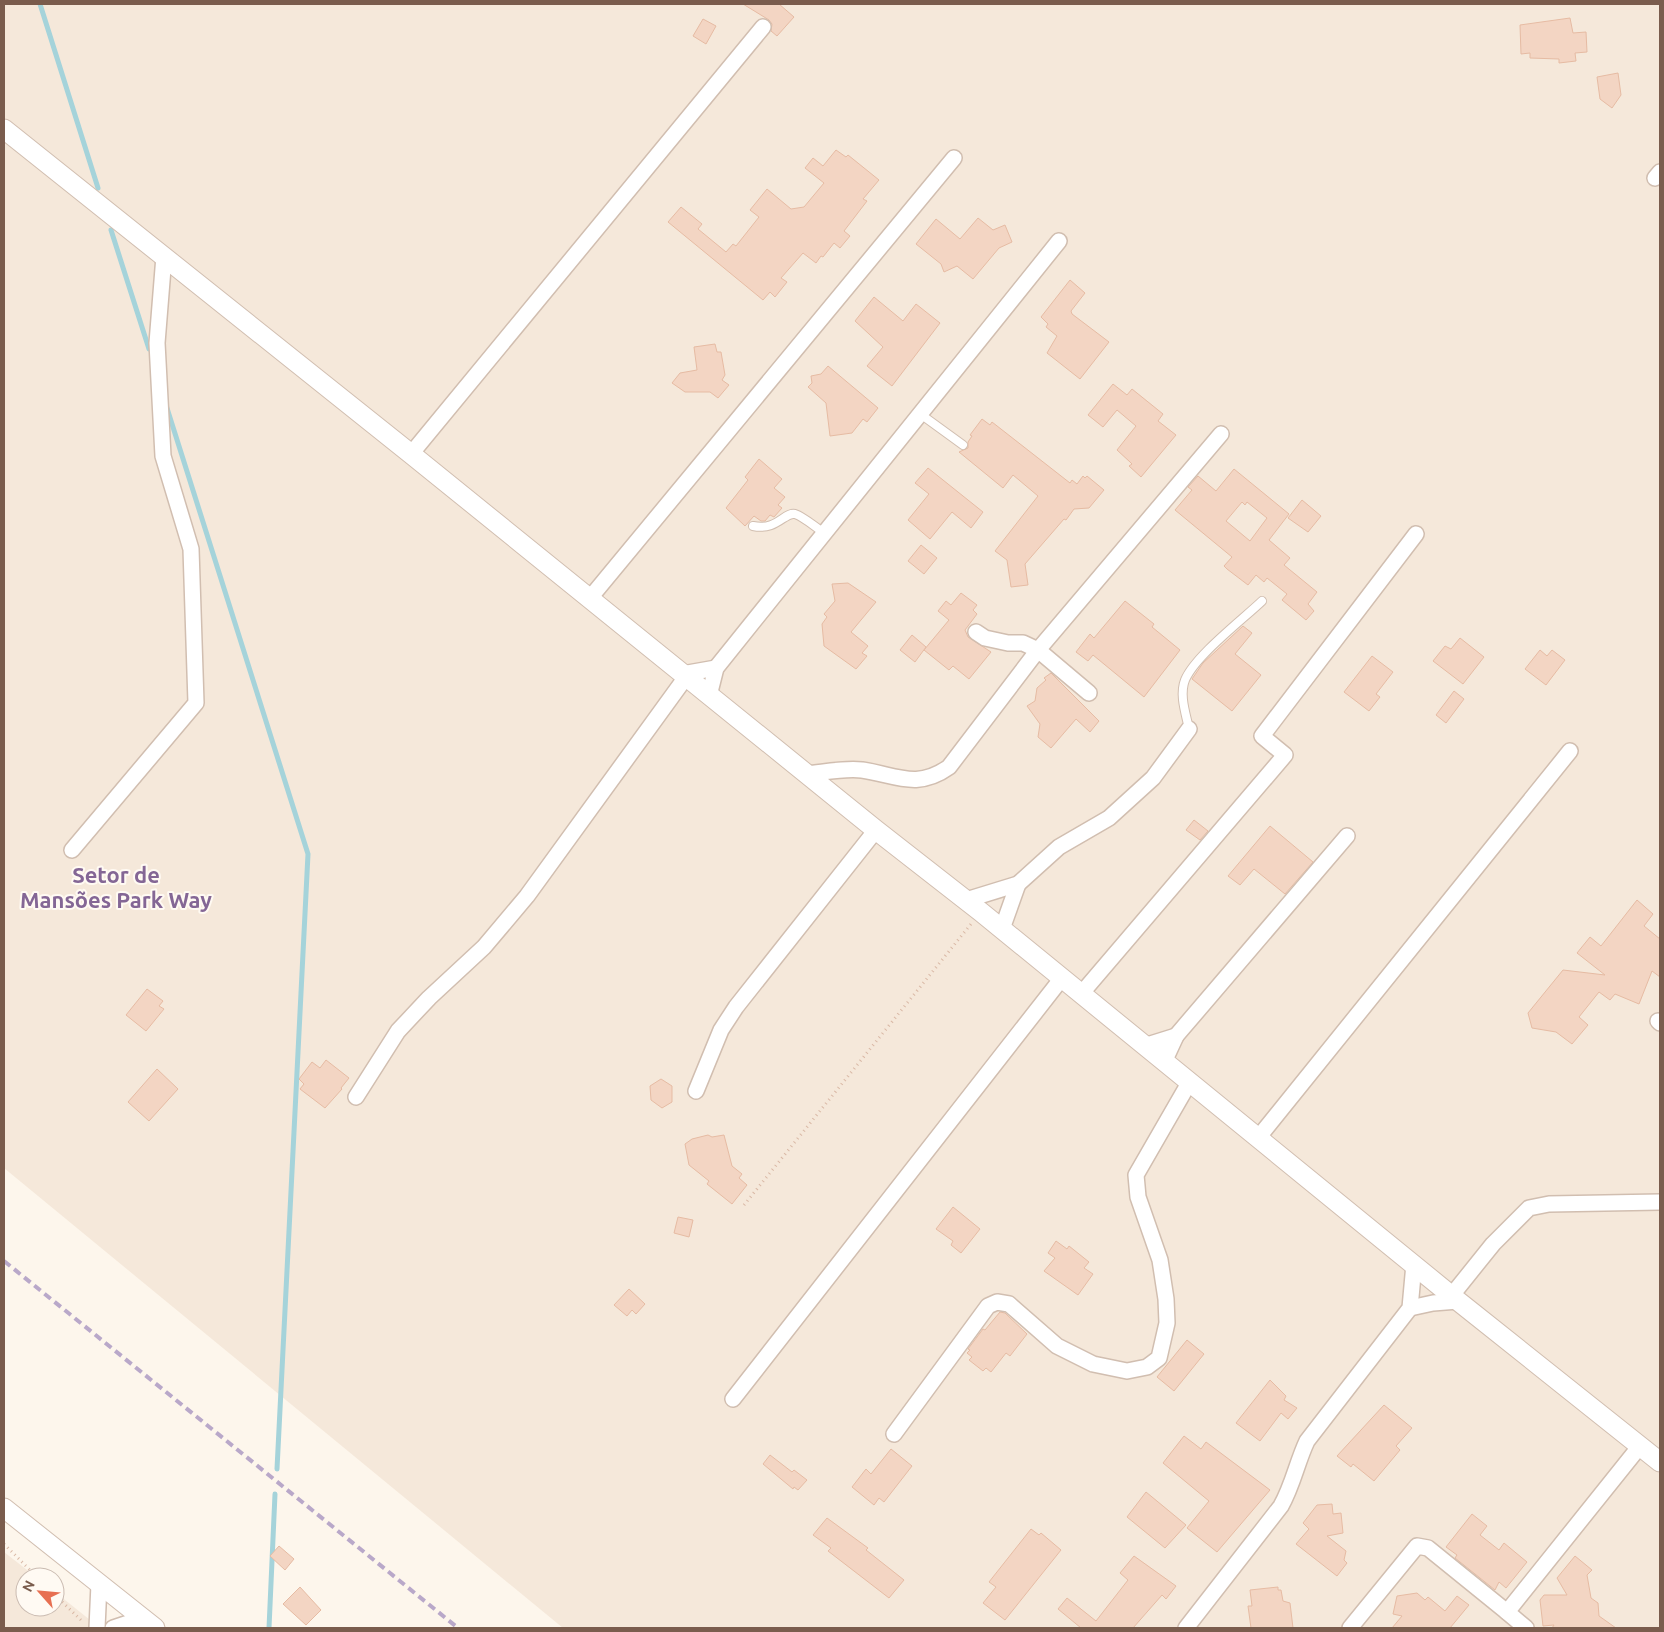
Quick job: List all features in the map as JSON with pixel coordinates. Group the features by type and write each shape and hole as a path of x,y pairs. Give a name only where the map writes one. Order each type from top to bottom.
{"street":[{"path":"411,454 763,27"},
{"path":"4,129 411,454 876,830 974,906 1189,1083 1660,1462"},
{"path":"590,598 954,158"},
{"path":"709,696 716,668 823,532 1058,241"},
{"path":"72,850 196,703 191,549 164,456 157,343 164,256"},
{"path":"808,774 837,770 863,770 911,780 924,780 938,775 954,762 1038,650 1221,434"},
{"path":"1081,994 1285,755 1262,736 1416,534"},
{"path":"976,632 986,638 1008,643 1023,643 1038,650 1088,693"},
{"path":"356,1098 398,1031 429,998 484,947 527,896 684,675 716,668"},
{"path":"974,906 1018,884 1059,847 1109,818 1136,796 1153,778 1189,729"},
{"path":"1258,1138 1570,751"},
{"path":"696,1091 721,1030 736,1007 876,830"},
{"path":"1164,1062 1176,1036 1347,836"},
{"path":"1002,929 1018,884"},
{"path":"734,1399 1062,978"},
{"path":"1144,1046 1176,1036"},
{"path":"894,1434 988,1306 997,1302 1008,1304 1057,1346 1093,1364 1127,1371 1147,1367 1159,1358 1167,1323 1166,1299 1160,1260 1138,1197 1136,1175 1189,1083"},
{"path":"1410,1308 1455,1298 1493,1244 1529,1208 1549,1204 1660,1202"},
{"path":"1186,1628 1281,1506 1291,1490 1300,1454 1308,1440 1410,1308 1414,1264"},
{"path":"1508,1612 1640,1446"},
{"path":"4,1508 149,1623"},
{"path":"1350,1628 1417,1546 1428,1548 1526,1628"},
{"path":"97,1628 99,1584"},
{"path":"113,1628 149,1623"}],"lane":[{"path":"919,413 963,445"},
{"path":"754,526 764,528 777,524 788,515 795,514 823,532"},
{"path":"1189,729 1183,702 1185,681 1197,662 1262,601"}],"path":[{"path":"744,1205 974,906"},
{"path":"4,1544 27,1567"},
{"path":"65,1604 89,1628"}],"shaded area":[{"path":"4,4 1660,4 1660,1628 563,1628 4,1168"},
{"path":"4,1552 23,1567 15,1567 15,1617 65,1617 65,1600 100,1628 4,1628"}],"building":[{"path":"743,4 779,4 794,17 777,36 771,31 772,24 769,20"},
{"path":"1570,18 1573,33 1586,32 1587,52 1575,53 1576,61 1559,63 1559,59 1530,58 1530,53 1521,54 1520,25"},
{"path":"703,19 716,26 706,44 693,36"},
{"path":"1618,73 1621,95 1612,108 1600,99 1597,77"},
{"path":"836,150 846,157 848,155 879,180 863,199 867,201 844,231 850,236 840,248 834,243 816,263 803,253 781,278 787,282 775,297 770,292 763,300 668,222 681,207 702,224 698,229 726,252 733,244 736,246 759,217 750,210 767,189 791,209 804,207 824,183 805,168 813,158 823,166"},
{"path":"978,218 993,230 1005,225 1012,242 999,248 973,279 957,266 944,272 941,264 916,244 936,219 960,239"},
{"path":"1070,280 1085,293 1071,311 1072,314 1109,342 1080,379 1047,353 1057,336 1046,327 1048,324 1041,317"},
{"path":"874,297 903,321 916,304 940,323 892,386 867,366 883,347 855,321"},
{"path":"715,344 717,352 721,352 725,375 722,380 729,385 718,398 710,392 685,392 672,383 680,373 697,370 694,347"},
{"path":"828,366 878,408 867,422 863,419 852,433 830,436 826,403 808,387 812,383 811,376 821,374"},
{"path":"1113,384 1127,395 1132,389 1163,414 1158,421 1176,435 1141,477 1129,466 1132,464 1117,450 1136,426 1117,410 1103,427 1088,415"},
{"path":"982,419 990,425 992,422 1070,483 1072,480 1077,484 1083,476 1085,478 1087,476 1104,490 1089,508 1074,509 1025,564 1028,585 1011,587 1007,560 995,551 1038,496 1013,475 1003,488 959,452 968,448 968,442 972,436 970,435"},
{"path":"759,459 782,479 774,488 785,497 778,505 782,508 774,517 770,515 765,521 761,521 754,516 745,526 726,508 748,480 745,477"},
{"path":"928,468 983,512 971,528 952,512 930,539 908,520 929,494 915,483"},
{"path":"1234,469 1289,514 1269,540 1290,558 1284,565 1317,592 1308,604 1314,611 1306,620 1282,600 1287,594 1267,578 1264,582 1256,575 1248,585 1227,569 1224,566 1232,557 1175,510 1192,490 1188,487 1198,476 1216,491","holes":["1242,502 1245,505 1247,502 1267,518 1250,541 1226,521"]},
{"path":"1302,500 1321,516 1308,532 1288,518"},
{"path":"921,545 937,558 924,574 908,561"},
{"path":"848,583 876,602 851,632 868,646 862,653 867,656 856,669 824,646 822,624 827,617 824,614 835,601 832,584"},
{"path":"961,593 977,605 973,610 977,614 965,630 968,637 991,652 969,679 953,666 949,670 924,650 949,620 938,611 946,601 951,605"},
{"path":"1125,601 1154,624 1152,627 1180,650 1144,697 1093,655 1088,661 1076,652 1090,634 1094,638"},
{"path":"1243,626 1252,633 1235,654 1261,675 1232,711 1192,679 1203,663"},
{"path":"912,635 926,647 915,662 900,650"},
{"path":"1460,638 1484,657 1463,684 1433,661 1445,646 1451,649"},
{"path":"1540,650 1547,656 1552,650 1565,660 1546,685 1525,669"},
{"path":"1372,656 1393,672 1376,694 1380,697 1369,711 1344,692"},
{"path":"1051,673 1099,721 1090,732 1076,719 1051,748 1038,737 1040,724 1027,706 1035,701 1037,688 1046,680 1044,678"},
{"path":"1454,691 1464,699 1446,723 1436,715"},
{"path":"1194,820 1208,831 1200,840 1186,830"},
{"path":"1270,826 1313,862 1285,894 1254,869 1240,885 1228,876"},
{"path":"1637,900 1653,914 1644,926 1660,939 1660,977 1652,971 1639,1004 1615,994 1610,1000 1599,992 1579,1017 1588,1025 1572,1044 1556,1032 1532,1028 1528,1013 1563,970 1605,975 1577,953 1590,937 1601,946"},
{"path":"147,989 163,1001 159,1006 164,1009 146,1031 126,1015"},
{"path":"326,1060 349,1078 325,1108 300,1089 304,1084 299,1079 312,1062 320,1068"},
{"path":"157,1069 178,1089 149,1121 128,1102"},
{"path":"661,1079 672,1086 672,1102 662,1108 651,1100 650,1086"},
{"path":"708,1135 712,1137 724,1135 732,1166 742,1174 739,1178 747,1185 732,1204 707,1184 709,1181 689,1165 685,1144 692,1139"},
{"path":"953,1207 980,1229 961,1253 951,1245 953,1241 936,1229"},
{"path":"678,1217 693,1220 689,1237 674,1233"},
{"path":"1056,1241 1067,1249 1069,1246 1089,1262 1084,1268 1093,1274 1078,1295 1044,1271 1055,1258 1048,1253"},
{"path":"629,1289 645,1304 636,1314 632,1310 627,1316 614,1305"},
{"path":"1000,1312 1005,1313 1027,1334 1010,1356 1006,1353 991,1372 986,1368 983,1371 969,1360 972,1357 967,1353 970,1350 968,1349 983,1329 985,1330"},
{"path":"1187,1340 1204,1354 1174,1391 1157,1377"},
{"path":"1270,1380 1286,1396 1284,1400 1297,1408 1288,1419 1281,1413 1260,1441 1236,1423"},
{"path":"1384,1405 1412,1428 1396,1446 1400,1450 1374,1481 1353,1464 1351,1467 1337,1456"},
{"path":"1184,1436 1201,1449 1206,1442 1270,1490 1217,1552 1187,1528 1209,1501 1163,1463"},
{"path":"891,1449 912,1466 884,1502 879,1498 874,1505 852,1487 866,1469 871,1474"},
{"path":"770,1455 792,1472 794,1470 807,1480 798,1490 794,1487 793,1489 763,1464"},
{"path":"1146,1492 1186,1525 1165,1548 1127,1517"},
{"path":"1332,1504 1333,1514 1341,1513 1343,1533 1327,1536 1346,1551 1344,1560 1347,1563 1337,1576 1296,1544 1309,1529 1303,1523 1317,1505"},
{"path":"1472,1514 1487,1526 1480,1535 1499,1550 1504,1543 1527,1562 1506,1588 1499,1582 1495,1590 1455,1558 1457,1555 1446,1547"},
{"path":"827,1518 868,1548 866,1550 904,1580 889,1598 828,1551 831,1548 813,1535"},
{"path":"1031,1529 1039,1535 1041,1533 1061,1550 1005,1620 983,1603 996,1587 989,1582"},
{"path":"279,1546 294,1559 285,1570 270,1556"},
{"path":"1134,1556 1176,1586 1166,1599 1162,1595 1133,1628 1081,1628 1058,1609 1067,1598 1096,1621 1128,1580 1120,1573"},
{"path":"1575,1556 1592,1570 1587,1575 1591,1598 1598,1603 1599,1616 1616,1628 1552,1628 1554,1625 1543,1626 1540,1600 1544,1595 1567,1595 1557,1578"},
{"path":"300,1587 321,1610 306,1625 283,1604"},
{"path":"1278,1587 1278,1590 1281,1590 1283,1601 1290,1603 1293,1628 1251,1628 1248,1606 1252,1606 1250,1590"},
{"path":"1417,1593 1425,1600 1428,1597 1445,1611 1457,1596 1469,1605 1450,1628 1392,1628 1402,1616 1393,1614 1397,1596"}],"waterway":[{"path":"40,4 98,188"},
{"path":"111,230 149,349"},
{"path":"166,405 308,854 277,1469"},
{"path":"269,1628 275,1494"}],"railway":[{"path":"4,1261 458,1628"}],"district":[{"name":"Setor de Mansões Park Way","path":"116,888"}]}
